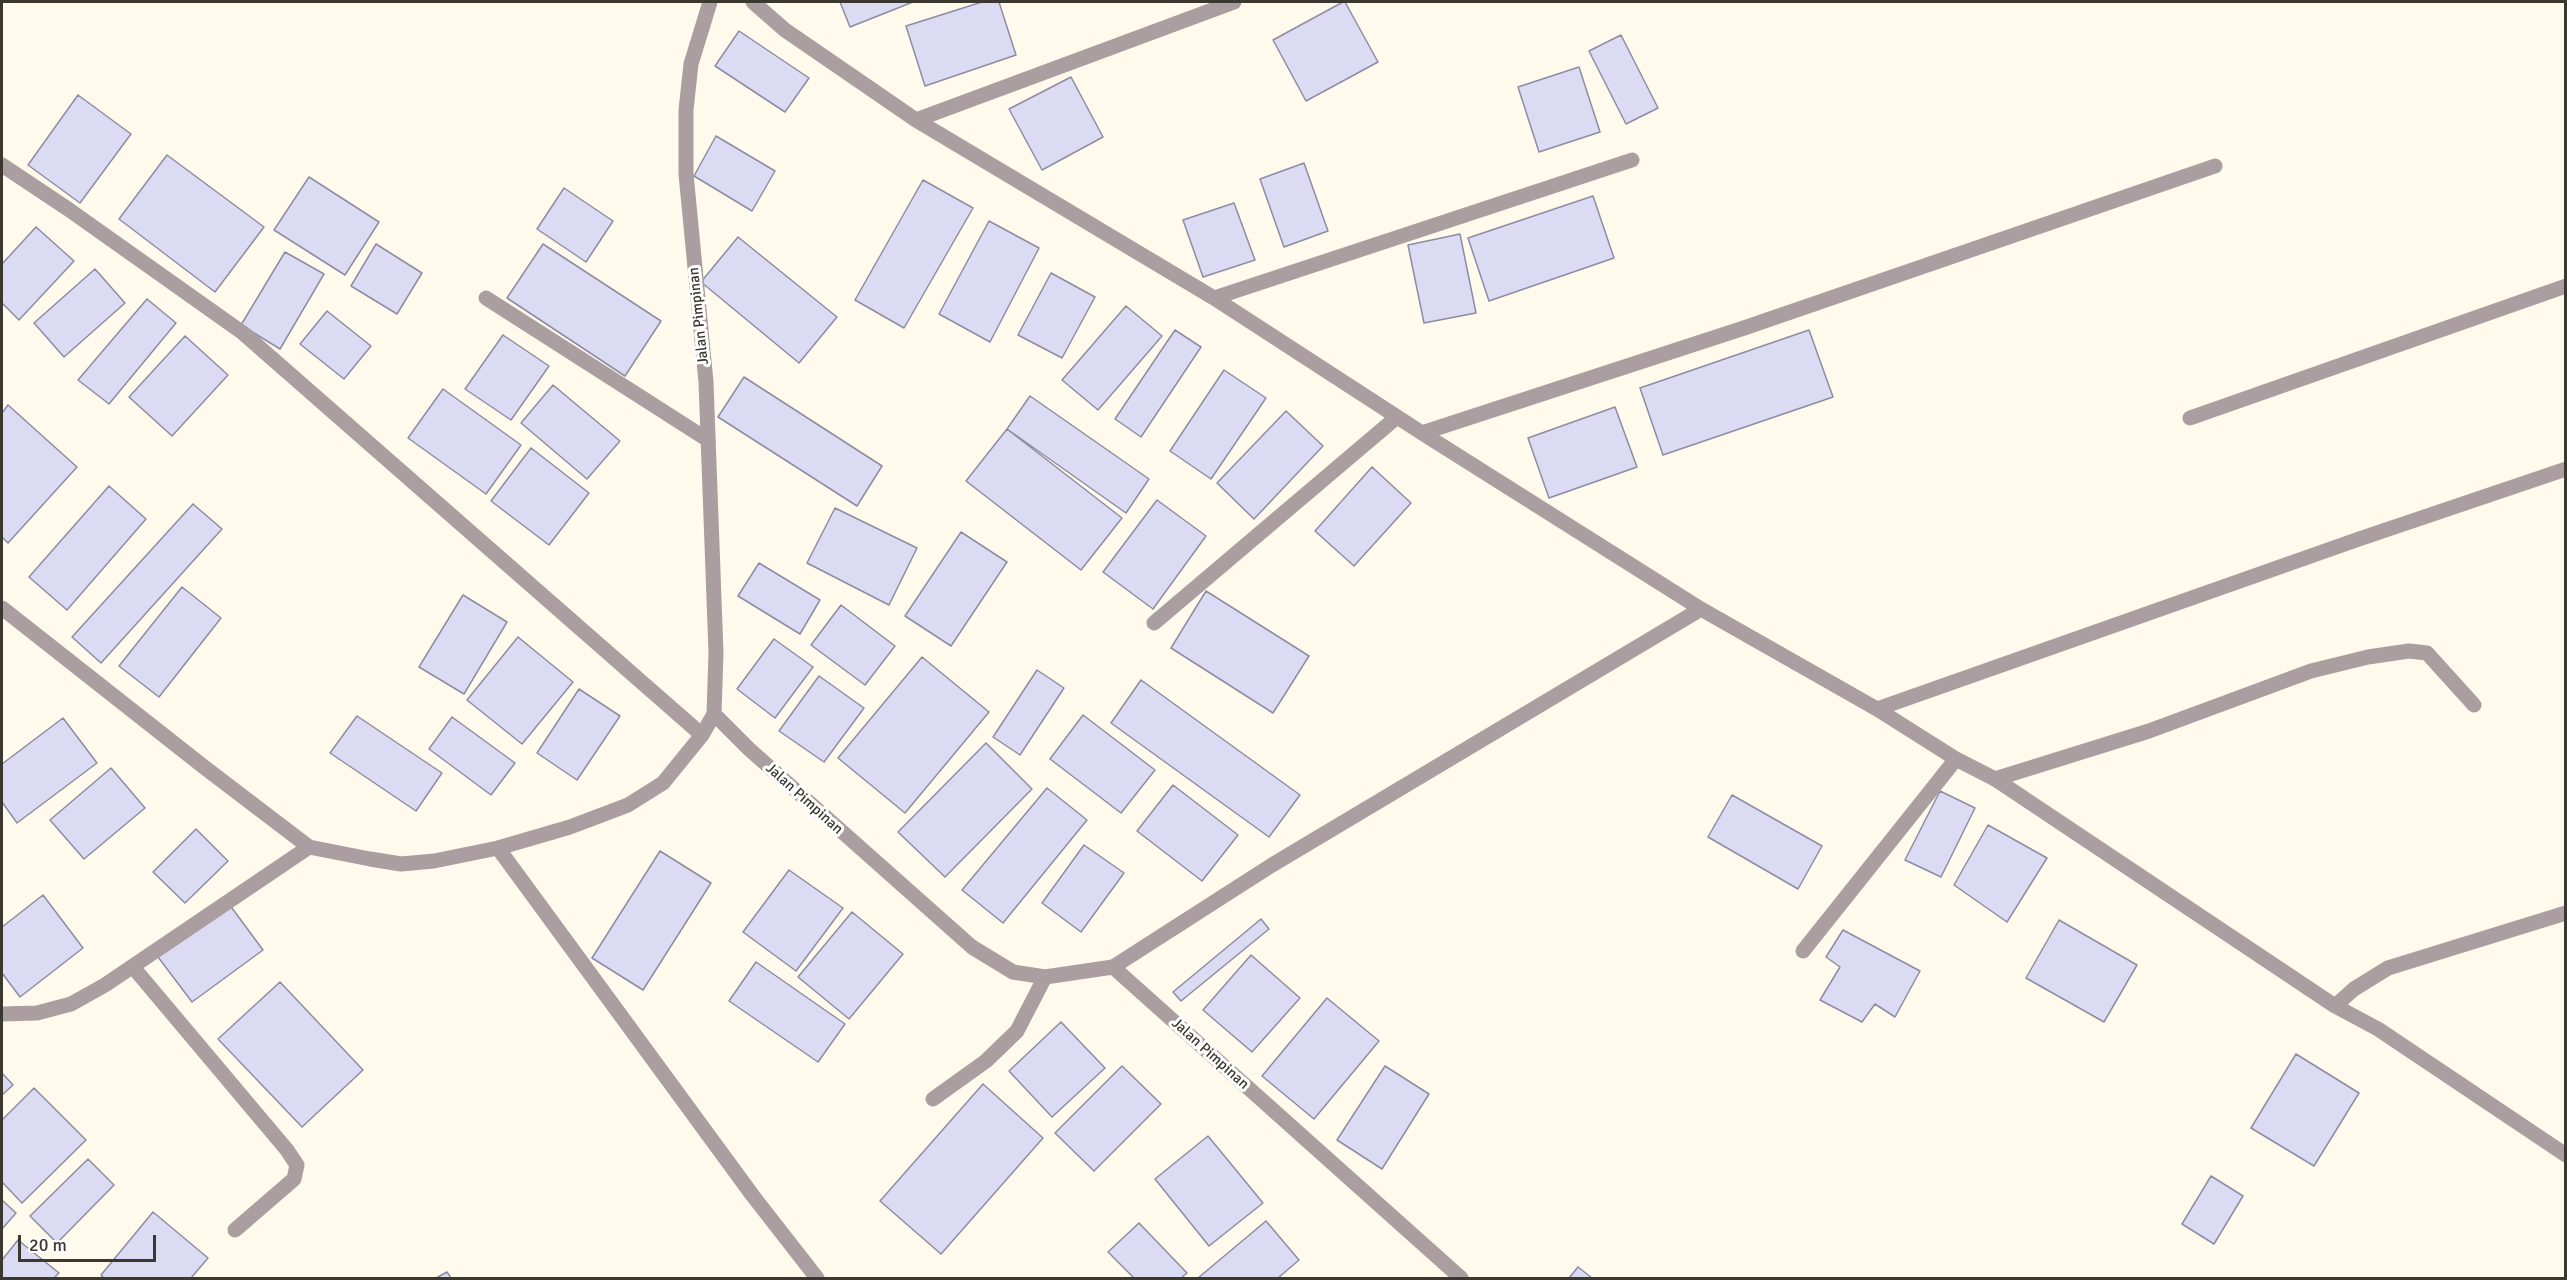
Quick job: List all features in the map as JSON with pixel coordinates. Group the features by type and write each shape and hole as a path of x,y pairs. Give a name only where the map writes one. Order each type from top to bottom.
{"street":[{"name":"Jalan Pimpinan","path":"710,2 691,64 686,110 686,174 706,382 716,653 714,714 749,749 972,947 1013,972 1045,977 1113,967 1461,1278"},
{"path":"753,2 785,30 916,120 1214,298 1422,433 1701,609 1877,709 1956,759 1995,779 2335,1006 2378,1029 2565,1155"},
{"path":"916,120 1234,2"},
{"path":"1214,298 1632,160"},
{"path":"2,165 68,208 243,333 702,735"},
{"path":"1422,433 1755,324 2215,166"},
{"path":"2190,418 2565,286"},
{"path":"486,298 708,440"},
{"path":"1154,623 1397,417"},
{"path":"1877,709 2565,469"},
{"path":"2,609 309,847 401,864 435,861 498,848 570,827 628,805 663,783 702,735 714,714"},
{"path":"1113,967 1272,865 1701,609"},
{"path":"1995,779 2150,731 2311,671 2368,657 2409,651 2427,653 2474,705"},
{"path":"1803,951 1956,759"},
{"path":"2,1014 37,1013 70,1004 133,967 309,847"},
{"path":"498,848 753,1196 817,1278"},
{"path":"2335,1006 2354,989 2388,968 2565,913"},
{"path":"133,967 287,1150 297,1165 294,1179 235,1230"},
{"path":"933,1099 986,1061 1017,1031 1045,977"}],"building":[{"path":"840,2 913,2 850,27"},
{"path":"982,2 999,2 1016,55 925,86 906,26"},
{"path":"1343,2 1378,62 1306,101 1273,40"},
{"path":"739,31 809,78 785,112 715,66"},
{"path":"1621,35 1658,108 1626,124 1589,51"},
{"path":"1579,67 1600,132 1539,152 1518,87"},
{"path":"1071,77 1103,137 1042,170 1009,109"},
{"path":"78,95 131,134 80,203 28,165"},
{"path":"716,136 775,171 752,211 694,176"},
{"path":"167,155 264,227 215,292 119,219"},
{"path":"1304,163 1328,231 1284,247 1260,179"},
{"path":"309,177 379,222 345,275 274,230"},
{"path":"923,180 973,208 904,328 855,300"},
{"path":"564,188 613,221 586,262 537,229"},
{"path":"1593,196 1614,258 1489,301 1468,238"},
{"path":"1234,203 1255,260 1203,277 1183,220"},
{"path":"989,221 1039,248 990,342 939,314"},
{"path":"36,227 74,261 19,320 2,303 2,264"},
{"path":"1460,234 1476,313 1424,323 1408,245"},
{"path":"738,237 837,317 799,363 701,282"},
{"path":"376,244 422,273 397,314 351,286"},
{"path":"543,244 661,321 625,376 507,298"},
{"path":"285,252 324,274 280,349 241,325"},
{"path":"95,269 125,303 64,357 34,323"},
{"path":"1051,273 1095,297 1062,358 1018,335"},
{"path":"147,299 176,323 109,404 78,380"},
{"path":"1126,306 1162,336 1098,410 1062,380"},
{"path":"327,311 371,346 344,379 300,344"},
{"path":"1175,330 1201,347 1141,437 1115,419"},
{"path":"1809,330 1833,397 1663,455 1640,388"},
{"path":"503,335 549,366 511,420 465,389"},
{"path":"185,336 228,375 172,436 129,397"},
{"path":"1224,370 1266,398 1211,479 1170,451"},
{"path":"744,377 882,466 857,506 718,417"},
{"path":"553,385 620,441 587,479 521,423"},
{"path":"443,389 521,445 486,494 408,438"},
{"path":"1030,396 1149,479 1126,513 1007,429"},
{"path":"8,405 77,467 8,543 2,537 2,413"},
{"path":"1615,407 1637,467 1549,498 1528,438"},
{"path":"1286,411 1323,446 1254,519 1217,483"},
{"path":"1007,429 1122,518 1081,570 966,481"},
{"path":"531,448 589,493 549,545 491,501"},
{"path":"1372,467 1411,503 1354,566 1315,531"},
{"path":"109,486 146,519 67,610 29,577"},
{"path":"1157,500 1206,536 1153,609 1103,572"},
{"path":"193,504 222,529 101,663 72,637"},
{"path":"835,508 917,548 889,605 807,563"},
{"path":"961,532 1007,562 951,646 905,616"},
{"path":"759,563 820,600 800,634 738,596"},
{"path":"182,587 221,618 159,697 119,666"},
{"path":"1206,591 1309,656 1273,713 1171,648"},
{"path":"463,595 507,622 464,694 419,667"},
{"path":"841,605 895,646 865,685 811,645"},
{"path":"518,637 573,682 522,744 467,700"},
{"path":"774,639 813,667 775,718 737,689"},
{"path":"922,657 989,712 905,813 838,758"},
{"path":"1037,670 1064,688 1020,755 993,737"},
{"path":"819,676 864,708 824,762 779,731"},
{"path":"1141,680 1300,795 1269,837 1111,723"},
{"path":"579,689 620,716 577,780 537,753"},
{"path":"1083,715 1155,770 1121,813 1050,759"},
{"path":"357,716 442,773 416,811 330,753"},
{"path":"452,717 515,763 491,795 429,749"},
{"path":"63,718 97,763 17,823 2,802 2,764"},
{"path":"986,743 1032,789 945,877 898,832"},
{"path":"111,768 145,808 84,859 50,820"},
{"path":"1173,785 1238,835 1202,881 1137,831"},
{"path":"1047,788 1087,820 1003,923 962,890"},
{"path":"1940,791 1975,808 1941,877 1905,860"},
{"path":"1732,795 1822,846 1798,889 1708,837"},
{"path":"1988,825 2047,858 2007,922 1954,885"},
{"path":"196,829 228,861 185,903 153,872"},
{"path":"1084,845 1124,873 1081,932 1042,903"},
{"path":"660,851 711,883 643,990 592,958"},
{"path":"789,870 843,908 796,971 743,932"},
{"path":"43,895 83,948 20,997 2,973 2,927"},
{"path":"229,904 263,950 192,1002 158,957"},
{"path":"852,912 903,954 849,1019 798,977"},
{"path":"1261,919 1269,929 1181,1001 1173,992"},
{"path":"2059,920 2137,965 2104,1022 2026,978"},
{"path":"1843,930 1920,971 1895,1017 1875,1004 1862,1022 1820,1000 1840,967 1826,957"},
{"path":"1251,955 1300,998 1252,1052 1203,1010"},
{"path":"756,962 845,1024 818,1062 729,1001"},
{"path":"280,982 363,1070 302,1127 218,1039"},
{"path":"1327,998 1379,1041 1314,1119 1262,1076"},
{"path":"1061,1022 1105,1068 1052,1117 1009,1071"},
{"path":"2296,1054 2359,1093 2314,1166 2251,1128"},
{"path":"1122,1066 1161,1104 1094,1171 1055,1133"},
{"path":"1385,1066 1429,1094 1382,1169 1337,1140"},
{"path":"2,1073 13,1085 2,1095"},
{"path":"983,1084 1043,1138 941,1254 880,1201"},
{"path":"34,1088 86,1140 22,1203 2,1182 2,1120"},
{"path":"1208,1136 1263,1203 1209,1246 1155,1179"},
{"path":"88,1159 114,1185 57,1243 30,1216"},
{"path":"2211,1176 2243,1196 2214,1244 2182,1224"},
{"path":"2,1200 16,1213 2,1229"},
{"path":"153,1212 208,1258 191,1278 104,1278 101,1275"},
{"path":"1266,1221 1299,1260 1278,1278 1198,1278"},
{"path":"1139,1223 1187,1273 1181,1278 1134,1278 1108,1252"},
{"path":"18,1240 59,1273 54,1278 2,1278 2,1260"},
{"path":"1578,1267 1592,1278 1569,1278"},
{"path":"447,1272 451,1278 436,1278"}]}
